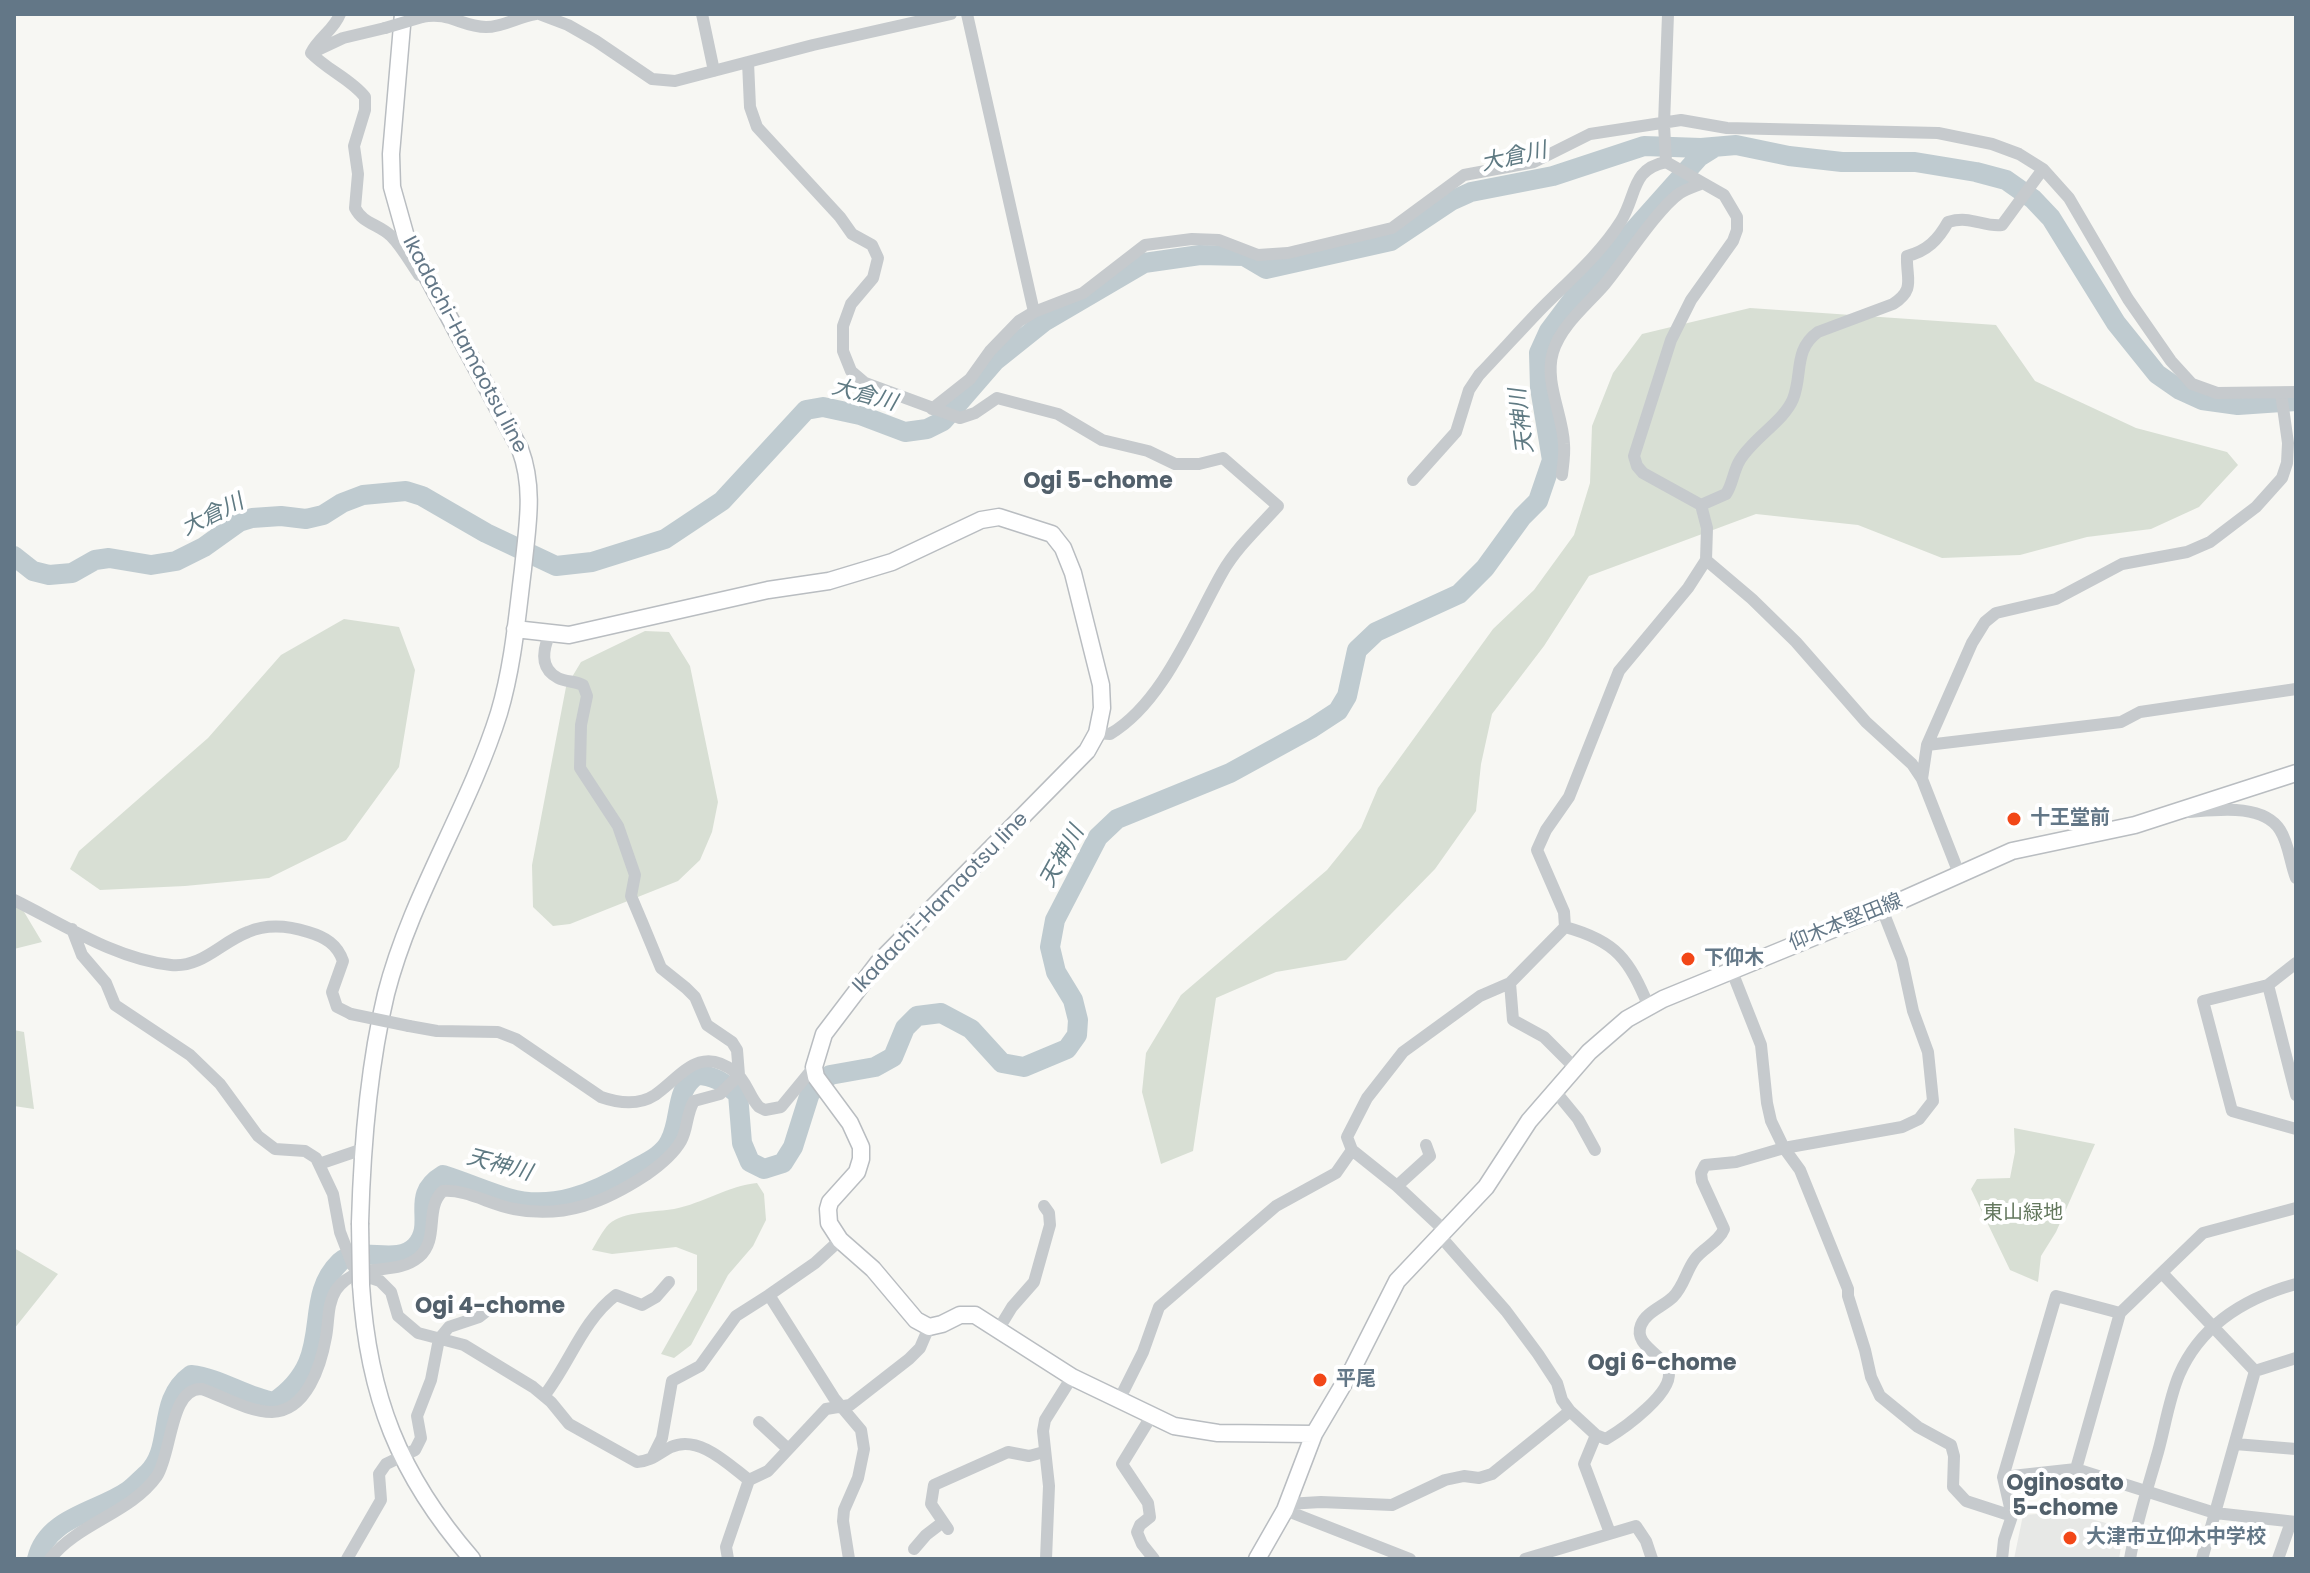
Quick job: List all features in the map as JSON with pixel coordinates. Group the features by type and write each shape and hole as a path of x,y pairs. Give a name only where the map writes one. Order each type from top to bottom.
{"main road":[{"name":"Ikadachi-Hamaotsu line","path":"403,14 391,154 392,187 406,237 520,449 530,491 515,629 499,713 408,929 386,993 363,1149 358,1275 368,1353 380,1402 401,1457 428,1502 472,1559"},
{"path":"515,629 569,635 754,593 829,581 892,562 981,520 999,517 1052,534 1063,548 1073,573 1101,685 1102,708 1097,733"},
{"name":"Ikadachi-Hamaotsu line","path":"815,1072 824,1034 869,974 1087,751 1097,733"},
{"name":"仰木本堅田線","path":"1314,1434 1353,1368 1397,1281 1486,1187 1520,1133 1575,1068 1627,1019 1731,969 1882,909 2025,847 2135,825 2296,773"},
{"path":"815,1072 850,1123 861,1147 857,1172 830,1202 829,1223 840,1240 873,1269 916,1320 929,1327 968,1313 975,1315 1072,1377 1174,1426 1206,1432 1314,1434 1286,1507 1257,1559"}],"street":[{"path":"311,53 336,24 340,14"},
{"path":"311,53 343,38 424,16 444,15 480,27 496,27 538,14 556,17 652,79 675,81 951,14"},
{"path":"702,14 714,71"},
{"path":"967,14 1034,312"},
{"path":"1668,14 1664,124 1668,160 1724,195 1737,217 1737,230 1733,241 1691,300 1671,340 1634,456 1643,473 1701,505 1707,528 1706,560 1688,588 1619,671 1569,797 1546,830 1537,850 1564,912 1565,927 1510,983 1480,996 1403,1052 1383,1074 1347,1137 1352,1150 1397,1186 1443,1234 1538,1354 1570,1411 1596,1435 1606,1439 1625,1427 1666,1388 1670,1378 1668,1367 1646,1345 1639,1329 1643,1320 1682,1287 1695,1259 1722,1235 1724,1229 1702,1181 1701,1173 1705,1165 1736,1162 1784,1148 1902,1127 1919,1119 1933,1101 1928,1052 1913,1011 1902,960 1882,909"},
{"path":"311,53 320,64 360,90 365,97 365,110 354,146 358,174 355,208 365,221 394,239 419,275 427,275"},
{"path":"748,62 750,107 757,127 852,234 872,245 878,258 873,278 851,304 843,326 843,351 851,371 865,383 960,418 975,413 997,398 1058,414 1102,440 1148,451 1175,464 1199,464 1223,458 1278,506 1224,570 1188,639 1138,712 1110,734 1097,733"},
{"path":"932,409 970,379 1006,333 1034,312 1083,293 1145,245 1206,239 1219,240 1258,255 1288,253 1392,228 1464,175 1534,162 1590,134 1681,120 1727,128 1938,133 1992,144 2019,154 2043,169 2069,198 2128,299 2171,361 2192,384 2217,393 2296,392"},
{"path":"1413,480 1456,432 1469,390 1479,375 1596,253 1621,221 1635,193 1638,177 1649,167 1668,160"},
{"path":"1701,505 1726,494 1739,460 1792,402 1797,384 1798,359 1809,339 1818,332 1902,298 1907,293 1909,283 1907,256 1921,252 1939,238 1948,222 1962,218 2002,225 2043,169"},
{"path":"1562,475 1564,443 1554,397 1553,352 1561,336 1654,221 1679,193 1698,181"},
{"path":"1922,779 1927,745 1972,643 1985,622 1996,613 2056,599 2122,564 2187,552 2210,542 2256,507 2282,478 2287,463 2288,443 2281,393"},
{"path":"1706,560 1796,642 1866,722 1912,764 1922,779 1960,876"},
{"path":"50,1559 80,1531 126,1503 155,1479 162,1467 175,1418 187,1392 202,1389 255,1409 274,1412 287,1408 299,1398 320,1366 329,1307 335,1292 345,1279 374,1268 400,1268 422,1255 431,1239 436,1199 443,1191 455,1191 505,1207 543,1212 584,1207 612,1196 669,1156 680,1143 689,1108 694,1101 720,1094 737,1079 737,1050 732,1042 707,1025 695,997 661,968 631,896 635,875 618,826 580,768 581,725 587,696 583,685 558,678 544,665 543,654 550,633"},
{"path":"1927,745 2121,722 2140,712 2296,689"},
{"path":"2178,813 2222,809 2267,818 2282,831 2296,878"},
{"path":"14,900 123,952 174,965 203,958 247,932 279,926 316,934 338,948 343,961 332,992 337,1007 351,1014 437,1031 498,1032 516,1039 601,1097 616,1102 629,1103 653,1096 685,1068 699,1062 727,1066 759,1107 774,1110 781,1107 815,1072"},
{"path":"1565,927 1585,933 1614,949 1633,969 1649,1007"},
{"path":"72,929 82,955 106,983 115,1005 190,1055 220,1084 258,1136 275,1149 305,1151 319,1164 333,1194 340,1232 358,1275"},
{"path":"2296,963 2268,985 2203,1001 2232,1111 2296,1129"},
{"path":"1731,969 1761,1045 1771,1121 1784,1148 1800,1170 1848,1289 1871,1377 1880,1396 1918,1427 1951,1445 1954,1456 1953,1487 1966,1501 2012,1516"},
{"path":"1510,983 1513,1020 1544,1037 1575,1068"},
{"path":"2268,985 2291,1053 2296,1095"},
{"path":"1555,1091 1578,1119 1595,1150"},
{"path":"1397,1186 1430,1156 1426,1145"},
{"path":"319,1164 363,1149"},
{"path":"1119,1400 1143,1352 1159,1307 1276,1206 1336,1173 1352,1150"},
{"path":"998,1330 1012,1307 1034,1282 1050,1225 1049,1213 1044,1206"},
{"path":"2076,1469 2120,1313 2203,1233 2296,1208"},
{"path":"648,1461 657,1452 662,1438 672,1381 700,1366 736,1316 815,1263 840,1240"},
{"path":"2162,1273 2255,1371"},
{"path":"358,1275 380,1281 391,1292 398,1316 418,1333 464,1345 544,1396 569,1424 590,1438 637,1462 648,1461 673,1446 686,1444 702,1447 749,1480"},
{"path":"544,1396 598,1309 616,1295 642,1305 656,1297 669,1282"},
{"path":"2130,1559 2180,1374 2212,1326 2234,1308 2267,1292 2296,1284"},
{"path":"769,1295 842,1407 861,1430 863,1438 858,1478 844,1510 849,1559"},
{"path":"2002,1559 2012,1516 2003,1477 2056,1296 2120,1313"},
{"path":"347,1559 381,1500 379,1474 386,1464 415,1450 421,1438 417,1416 431,1380 439,1339 449,1327 479,1317 488,1310"},
{"path":"728,1559 726,1547 749,1480 768,1471 826,1409 842,1407 859,1398 909,1359 920,1348 929,1327"},
{"path":"2255,1371 2296,1358"},
{"path":"2202,1559 2255,1371"},
{"path":"1046,1559 1049,1486 1044,1452 1045,1420 1072,1377"},
{"path":"1286,1507 1321,1502 1392,1505 1445,1480 1492,1474 1570,1411"},
{"path":"1152,1415 1122,1464 1148,1503 1150,1517 1137,1532 1154,1559"},
{"path":"759,1422 787,1448"},
{"path":"1596,1435 1584,1464 1610,1533"},
{"path":"2235,1444 2296,1449"},
{"path":"914,1549 926,1535 946,1526 931,1504 934,1485 1008,1452 1029,1456 1044,1452"},
{"path":"2003,1477 2076,1469 2215,1513 2294,1522 2278,1559"},
{"path":"1286,1507 1410,1559"},
{"path":"1525,1559 1553,1556 1636,1526 1646,1541 1652,1559"}],"shaded area":[{"name":"大津市立仰木中学校","path":"2066,1512 2124,1528 2119,1559 2014,1559 2023,1515"}],"green space":[{"path":"1750,308 1996,325 2035,381 2136,428 2227,452 2238,465 2199,507 2151,529 2087,537 2020,555 1942,558 1858,525 1756,514 1589,576 1544,646 1492,714 1481,764 1476,811 1435,869 1346,960 1276,972 1216,998 1193,1151 1161,1164 1142,1092 1146,1053 1181,995 1327,870 1361,828 1378,788 1493,629 1534,590 1574,535 1590,483 1592,426 1613,373 1642,334"},
{"path":"344,619 399,627 415,670 399,767 346,840 269,878 100,890 70,869 79,851 208,738 281,655"},
{"path":"645,631 669,632 690,666 718,802 712,832 700,860 678,881 570,924 553,926 533,907 532,865 566,687 581,662"},
{"path":"14,895 42,942 14,949"},
{"path":"14,1030 24,1032 34,1109 14,1106"},
{"name":"東山緑地","path":"2014,1128 2095,1144 2056,1232 2041,1256 2038,1282 2010,1270 1971,1189 1977,1179 2010,1178 2015,1152"},
{"path":"757,1183 764,1194 766,1220 753,1246 728,1275 691,1345 674,1358 661,1354 697,1290 697,1255 676,1247 612,1254 592,1250 602,1233 615,1220 674,1209 736,1187"},
{"path":"14,1248 58,1274 14,1329"}],"waterway":[{"name":"大倉川","path":"14,556 33,571 49,575 72,573 95,560 109,558 151,565 176,561 204,547 239,522 252,518 281,516 306,519 323,515 363,495 406,491 422,496 486,533 556,566 592,562 665,539 722,501 806,410 823,407 860,415 905,432 927,429 943,421 995,361 1045,321 1144,263 1200,255 1244,256 1266,269 1391,241 1451,201 1471,192 1553,176 1644,146 1701,148 1736,145 1789,156 1842,162 1915,162 2006,180 2033,199 2051,218 2116,323 2157,374 2202,400 2238,405 2296,401"},
{"name":"天神川","path":"37,1559 51,1534 62,1525 128,1491 147,1474 161,1451 173,1398 191,1375 274,1402 294,1385 313,1349 328,1278 348,1257 399,1255 416,1246 424,1228 427,1192 443,1175 524,1201 556,1201 587,1193 663,1151 674,1132 685,1088 697,1075 714,1078 738,1094 742,1143 750,1162 764,1169 783,1163 793,1147 810,1093 830,1075 875,1067 893,1057 905,1028 917,1016 941,1013 971,1029 1002,1063 1024,1067 1067,1049 1077,1035 1078,1020 1073,1000 1056,972 1050,947 1055,920 1098,837 1117,819 1230,773 1338,711 1347,696 1357,650 1376,632 1459,594 1485,568 1522,517 1538,501 1552,460 1540,388 1539,353 1549,331 1576,295 1699,157 1715,147"}],"place":[{"name":"十王堂前","path":"2014,819"},
{"name":"下仰木","path":"1688,959"},
{"name":"平尾","path":"1320,1380"},
{"name":"大津市立仰木中学校","path":"2070,1538"}],"district":[{"name":"Ogi 5-chome","path":"1098,482"},
{"name":"Ogi 4-chome","path":"490,1307"},
{"name":"Ogi 6-chome","path":"1662,1364"},
{"name":"Oginosato 5-chome","path":"2065,1496"}]}
